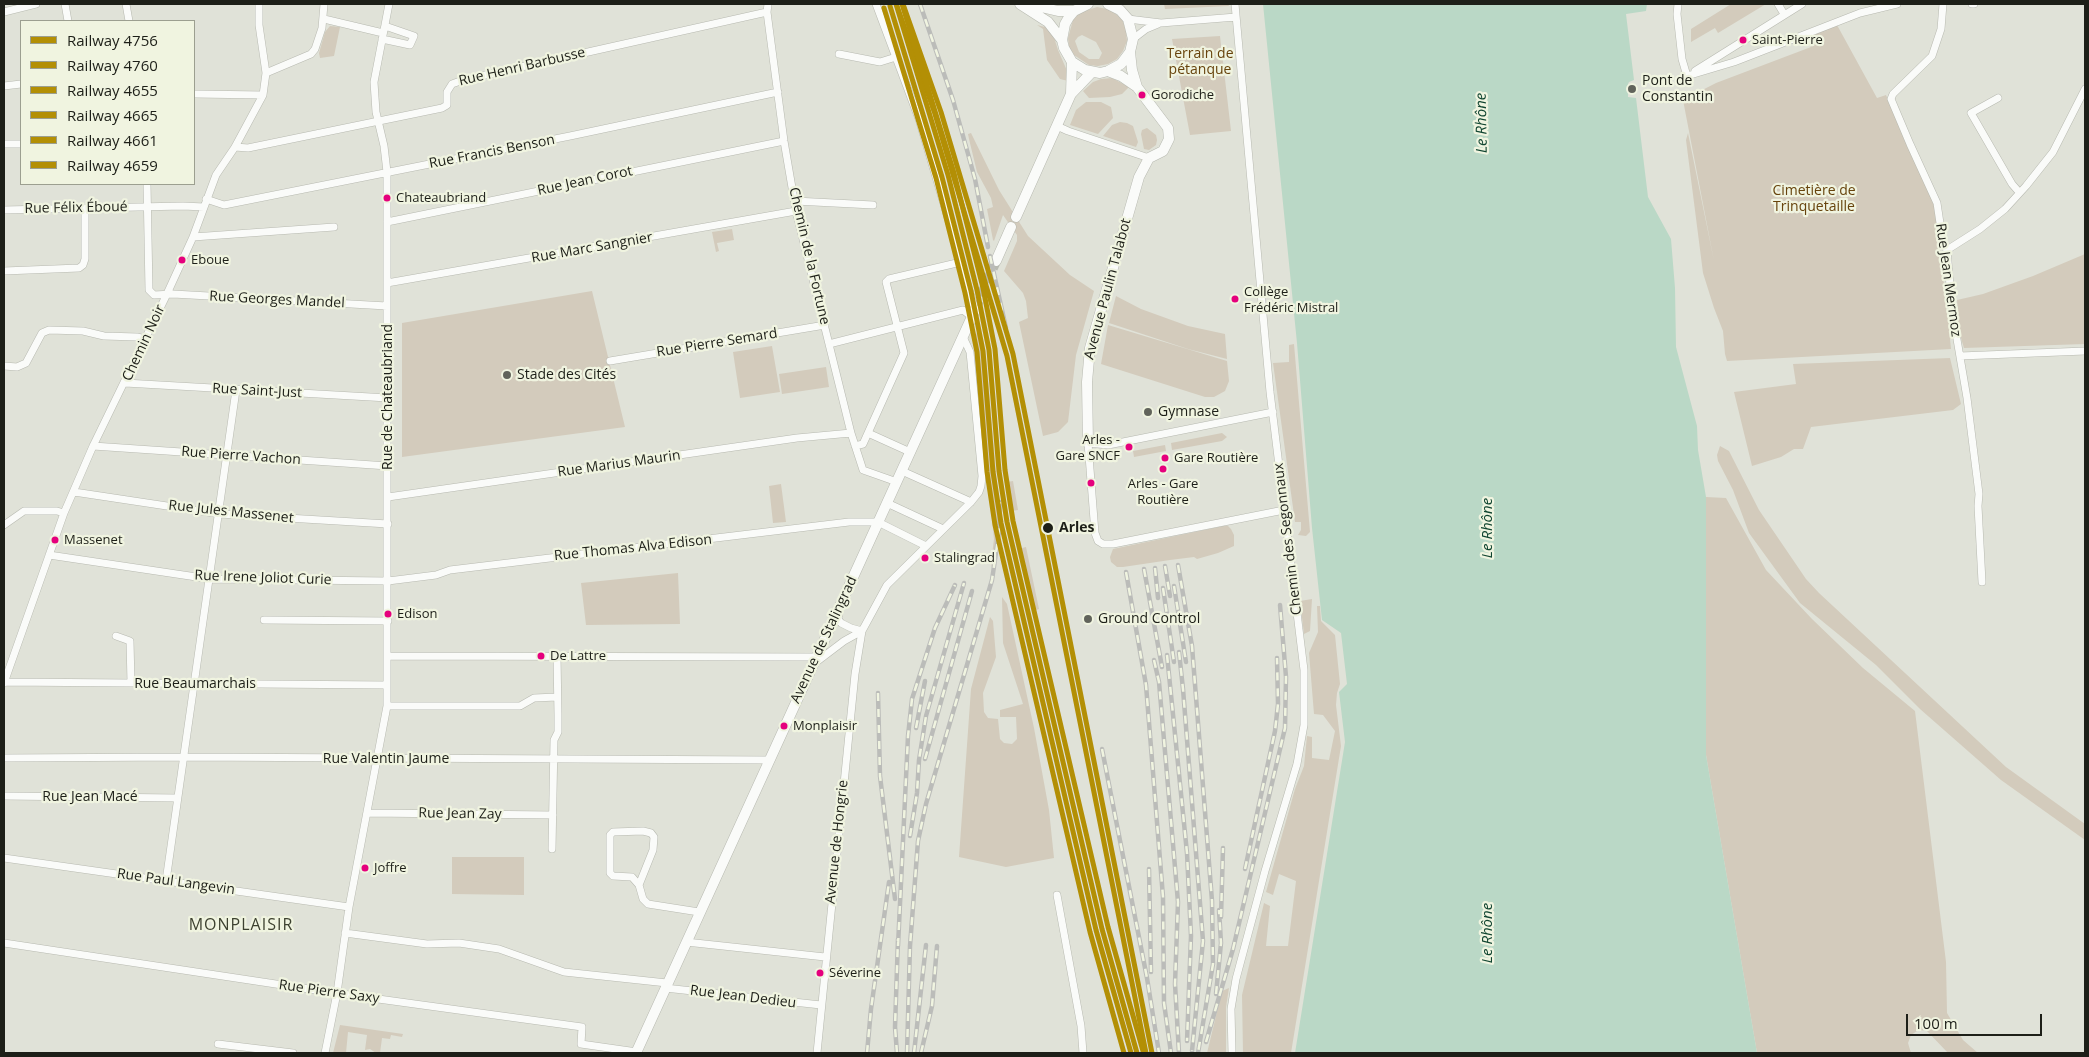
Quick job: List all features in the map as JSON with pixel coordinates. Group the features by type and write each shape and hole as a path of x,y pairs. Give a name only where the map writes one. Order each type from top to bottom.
{"main road":[{"path":"1020,4 1048,22 1062,40 1072,62 1078,67 1092,72 1108,71 1121,76 1137,87"},
{"path":"1028,4 1074,11"},
{"path":"1062,40 1065,24 1074,11 1088,4"},
{"path":"1108,4 1121,7 1128,19 1133,39 1130,52 1121,64 1108,71"},
{"name":"Avenue Paulin Talabot","path":"1088,443 1087,382 1090,348 1140,177 1150,158 1163,151 1167,145 1168,128 1137,87 1132,70 1130,52"},
{"path":"1071,94 1072,62"},
{"path":"1016,217 1071,94 1092,72"},
{"path":"996,261 1011,227"},
{"name":"Avenue de Stalingrad","path":"636,1053 974,313"}],"street":[{"path":"4,12 36,4"},
{"path":"65,4 68,20"},
{"path":"126,4 129,20"},
{"name":"Chemin Noir","path":"4,683 8,660 64,513 93,446 125,383 193,237 216,175 235,147 263,95 266,73 259,25 259,4"},
{"path":"266,73 310,54 315,49 324,19 324,4"},
{"name":"Rue de Chateaubriand","path":"325,1053 337,993 349,907 387,706 387,172 378,121 374,82 389,4"},
{"name":"Chemin de la Fortune","path":"768,4 767,12 784,141 796,211 851,433 863,470 897,482"},
{"path":"829,344 962,310 974,313 919,119 876,4"},
{"name":"Chemin des Segonnaux","path":"1232,1053 1231,1009 1236,979 1265,871 1297,764 1304,725 1304,670 1272,412 1235,4"},
{"path":"1678,4 1677,14 1682,59 1687,76"},
{"path":"1778,4 1784,14"},
{"path":"1687,76 1802,4"},
{"path":"1687,76 1734,62 1860,13 1897,4"},
{"name":"Rue Jean Mermoz","path":"1943,4 1941,29 1932,56 1893,94 1892,99 1937,203 1943,243 1947,250 1952,310 1967,398 1979,494 1982,582"},
{"name":"Rue Henri Barbusse","path":"235,147 248,148 442,108 447,105 448,92 452,84 463,80 767,12"},
{"path":"1128,19 1161,22 1236,17"},
{"path":"324,19 384,33"},
{"path":"1133,39 1146,29 1161,22"},
{"path":"839,54 880,62 896,57"},
{"path":"4,86 20,84"},
{"path":"1947,250 1980,229 2005,209 2053,152 2085,90"},
{"name":"Rue Francis Benson","path":"206,199 224,205 570,136 778,92"},
{"path":"195,94 263,95"},
{"path":"1998,98 1971,113 2012,184 2019,192"},
{"path":"1057,126 1150,158"},
{"name":"Rue Jean Corot","path":"387,222 784,141"},
{"path":"4,144 20,144"},
{"path":"147,185 149,290 154,295 166,296"},
{"path":"795,201 873,205"},
{"name":"Rue Félix Éboué","path":"4,210 147,206 204,207"},
{"path":"4,271 79,268 84,265 85,208"},
{"name":"Rue Marc Sangnier","path":"387,284 796,211"},
{"path":"193,237 334,228"},
{"path":"856,446 863,444 904,353 886,282 889,279 961,262"},
{"name":"Rue Georges Mandel","path":"166,296 173,294 387,306"},
{"name":"Rue Pierre Semard","path":"610,361 825,325"},
{"path":"4,366 16,366 26,363 42,333 49,330 83,331 104,336 137,337 145,340"},
{"name":"Avenue de Hongrie","path":"817,1053 855,674 862,631 887,585 979,492 982,476 970,352 963,338"},
{"path":"1960,356 2085,351"},
{"name":"Rue Saint-Just","path":"125,383 388,398"},
{"path":"166,881 220,514 236,390"},
{"path":"1088,443 1108,445 1272,412"},
{"name":"Rue Marius Maurin","path":"388,497 797,438 851,433"},
{"path":"868,433 910,452"},
{"name":"Avenue Paulin Talabot","path":"1088,443 1095,533 1098,541 1103,544 1113,544 1284,510"},
{"name":"Rue Pierre Vachon","path":"93,446 388,466"},
{"path":"902,471 971,502"},
{"name":"Rue Jules Massenet","path":"74,492 220,514 388,524"},
{"path":"887,503 943,529"},
{"path":"4,525 24,511 57,511 64,513"},
{"name":"Rue Thomas Alva Edison","path":"388,581 436,575 450,570 611,549 621,550 849,522 878,522"},
{"path":"878,522 926,546"},
{"name":"Rue Irene Joliot Curie","path":"49,555 210,579 388,581"},
{"path":"839,607 838,620 851,628 862,631"},
{"path":"264,620 388,621"},
{"path":"387,656 557,656 814,661 862,631"},
{"path":"116,636 130,641 130,683"},
{"path":"552,849 554,740 558,732 557,656"},
{"name":"Rue Beaumarchais","path":"4,683 387,685"},
{"path":"387,706 520,706 525,705 534,698 557,697"},
{"name":"Rue Valentin Jaume","path":"4,758 769,760"},
{"name":"Rue Jean Macé","path":"4,796 177,798"},
{"name":"Rue Jean Zay","path":"368,813 553,815"},
{"path":"639,885 652,850 654,837 651,833 642,831 613,832 610,835 610,873 613,876 632,877 639,885 643,899 648,904 699,912"},
{"name":"Rue Paul Langevin","path":"4,858 349,907"},
{"path":"1057,895 1081,1026 1082,1053"},
{"name":"Rue Jean Dedieu","path":"345,933 427,944 459,943 499,949 564,972 821,1005"},
{"path":"686,942 826,957"},
{"name":"Rue Pierre Saxy","path":"4,943 337,993 582,1027 580,1044 636,1053"},
{"path":"218,1044 292,1053"}],"green space":[{"path":"1164,4 1228,4 1229,6 1165,9"},
{"path":"1731,4 1766,4 1718,33 1715,28 1691,42 1691,29"},
{"path":"1097,7 1107,9 1123,21 1127,41 1117,59 1108,64 1098,66 1089,65 1074,55 1069,47 1068,38 1073,20 1079,13","holes":["1082,35 1096,42 1102,53 1099,59 1089,59 1079,52 1075,41"]},
{"path":"1037,25 1049,28 1053,34 1068,73 1068,81 1060,79 1047,60 1043,29"},
{"name":"Cimetière de Trinquetaille","path":"1837,25 1877,98 1886,95 1936,204 1947,314 1958,312 1957,300 1983,294 2085,254 2085,344 1964,348 1961,338 1950,339 1951,349 1727,361 1723,331 1703,273 1686,140 1688,133 1714,261 1683,100 1716,83 1811,47 1805,37"},
{"path":"330,26 340,27 334,56 320,58 319,53 325,32"},
{"name":"Terrain de pétanque","path":"1220,36 1231,131 1190,135 1172,39"},
{"path":"1112,78 1129,87 1122,94 1110,97 1089,98 1083,91 1093,82"},
{"path":"1086,102 1101,102 1111,107 1113,118 1098,134 1070,125 1076,110"},
{"path":"1120,122 1133,126 1138,142 1136,147 1103,136 1112,125"},
{"path":"1147,128 1156,135 1157,140 1156,145 1149,150 1144,149 1141,134 1142,130"},
{"path":"971,133 999,190 1028,236 1070,275 1094,291 1076,355 1068,422 1058,432 1043,436 1019,322 1028,318 1026,301 1023,293 1004,271 1017,241 1017,235 1003,215 993,240 987,209 993,207 991,198 977,172 968,134"},
{"path":"732,229 734,240 717,243 719,251 716,252 712,232"},
{"name":"Stade des Cités","path":"592,291 625,427 402,457 402,323"},
{"path":"1116,296 1141,309 1188,326 1225,334 1227,359 1188,349 1109,323"},
{"path":"1108,325 1227,361 1229,381 1225,391 1214,397 1205,397 1101,364"},
{"path":"980,327 987,366 998,495 997,538 992,568 994,539 973,339"},
{"path":"1294,344 1310,532 1306,536 1298,535 1301,530 1301,522 1295,522 1273,363 1289,362 1289,345"},
{"path":"772,346 780,392 740,398 733,352"},
{"path":"1950,358 1961,404 1953,410 1811,427 1803,449 1794,449 1781,457 1752,466 1734,392 1796,384 1793,364"},
{"path":"826,367 829,387 782,394 779,374"},
{"path":"1222,433 1227,437 1222,441 1172,450 1171,443"},
{"path":"1165,445 1166,451 1134,457 1133,451"},
{"path":"1720,446 1729,451 1759,510 1806,579 2006,767 2085,824 2085,840 2001,780 1920,709 1876,665 1800,603 1749,533 1733,490 1718,461 1717,455"},
{"path":"1013,481 1018,510 1012,511 1007,482"},
{"path":"781,484 786,522 773,523 769,486"},
{"path":"1706,497 1726,498 1766,570 1812,619 1863,668 1915,711 1946,962 1947,1013 1963,1040 1978,1053 1948,1053 1926,1030 1917,1031 1911,1035 1908,1043 1911,1053 1757,1053 1706,755"},
{"path":"1228,526 1231,529 1234,535 1234,546 1218,553 1197,559 1194,557 1123,567 1117,567 1111,562 1110,557 1113,549"},
{"path":"1026,547 1039,609 1033,611 1018,549"},
{"path":"678,573 680,624 586,625 581,583"},
{"path":"1002,597 1007,604 1034,728 1049,810 1054,858 1006,867 959,857 971,689 990,617 993,621 996,657 983,693 984,712 988,718 998,719 1000,739 1004,743 1012,744 1017,739 1016,717 1000,717 1000,710 1023,704 1003,643"},
{"path":"1312,599 1310,631 1304,634 1300,601"},
{"path":"1317,606 1320,606 1321,621 1335,635 1340,684 1336,705 1341,746 1291,1053 1243,1053 1242,995 1264,903 1270,906 1266,946 1288,946 1296,881 1279,874 1273,895 1266,892 1295,789 1304,766 1307,736 1312,737 1312,758 1329,760 1335,731 1323,715 1314,714 1309,653 1318,632"},
{"path":"452,857 524,857 524,895 452,894"},
{"path":"1229,988 1226,1007 1226,1053 1207,1053 1222,991"},
{"path":"340,1025 403,1034 402,1037 391,1035 390,1039 382,1038 380,1053 376,1053 370,1049 365,1050 367,1035 348,1032 346,1053 333,1053"}],"water":[{"name":"Le Rhône","path":"1263,4 1647,4 1646,11 1626,14 1634,80 1628,84 1628,97 1636,98 1648,197 1671,239 1675,288 1676,347 1697,426 1698,450 1706,497 1706,755 1757,1053 1295,1053 1345,742 1339,692 1347,684 1341,633 1322,620 1312,528 1297,343"}],"tunnel":[{"path":"975,310 996,261"}],"railway":[{"path":"920,4 953,100 975,179 988,247"},
{"path":"990,256 1006,328"},
{"path":"907,1053 910,946 918,841 926,804 992,580 999,532 1000,502"},
{"path":"1178,565 1192,646 1212,901 1213,964 1198,1053"},
{"path":"1165,566 1170,596"},
{"path":"1155,568 1158,598"},
{"path":"1144,569 1162,667"},
{"path":"1126,572 1146,685 1163,897 1164,1003 1171,1053"},
{"path":"910,836 926,716 964,583"},
{"path":"898,946 908,736 912,699 935,628 955,585"},
{"path":"1174,586 1186,662"},
{"path":"1163,588 1174,662"},
{"path":"925,759 972,591"},
{"path":"1206,1042 1233,949 1285,728 1286,677 1280,605"},
{"path":"1179,652 1203,941 1192,1051"},
{"path":"1167,655 1187,853 1191,936 1187,1041"},
{"path":"1245,869 1275,731 1278,704 1277,658"},
{"path":"1154,660 1159,682 1178,902 1175,984 1179,1053"},
{"path":"916,728 925,681"},
{"path":"878,693 880,776 895,899"},
{"path":"1102,749 1147,978 1159,1053"},
{"path":"1221,917 1223,848"},
{"path":"1149,869 1151,972"},
{"path":"867,1053 871,1009 889,882"},
{"path":"1216,994 1221,943 1219,910"},
{"path":"897,1053 895,1027 898,939"},
{"path":"914,1053 926,945"},
{"path":"921,1053 932,1006 937,946"}],"rail line":[{"name":"4655","path":"896,4 948,175 977,290 989,350 999,471 1007,522 1102,929 1137,1053"},
{"name":"4661","path":"902,4 954,173 983,288 995,349 1005,470 1013,521 1108,927 1143,1051"},
{"name":"4756","path":"903,4 941,112 1013,354 1152,1053"},
{"name":"4665","path":"890,6 942,177 971,291 983,351 993,472 1001,523 1096,930 1131,1053"},
{"name":"4760","path":"897,6 935,114 1007,356 1146,1053"},
{"name":"4659","path":"884,8 936,178 965,293 977,352 987,472 995,525 1090,932 1124,1053"}],"place":[{"name":"Saint-Pierre","path":"1743,40"},
{"name":"Pont de Constantin","path":"1632,89"},
{"name":"Gorodiche","path":"1142,95"},
{"name":"Chateaubriand","path":"387,198"},
{"name":"Eboue","path":"182,260"},
{"name":"Collège Frédéric Mistral","path":"1235,299"},
{"name":"Stade des Cités","path":"507,375"},
{"name":"Gymnase","path":"1148,412"},
{"name":"Arles - Gare SNCF","path":"1129,447"},
{"name":"Gare Routière","path":"1165,458"},
{"name":"Arles - Gare Routière","path":"1163,469"},
{"name":"Arles","path":"1048,528"},
{"name":"Massenet","path":"55,540"},
{"name":"Stalingrad","path":"925,558"},
{"name":"Edison","path":"388,614"},
{"name":"Ground Control","path":"1088,619"},
{"name":"De Lattre","path":"541,656"},
{"name":"Monplaisir","path":"784,726"},
{"name":"Joffre","path":"365,868"},
{"name":"Séverine","path":"820,973"}],"district":[{"name":"MONPLAISIR","path":"241,925"}]}
